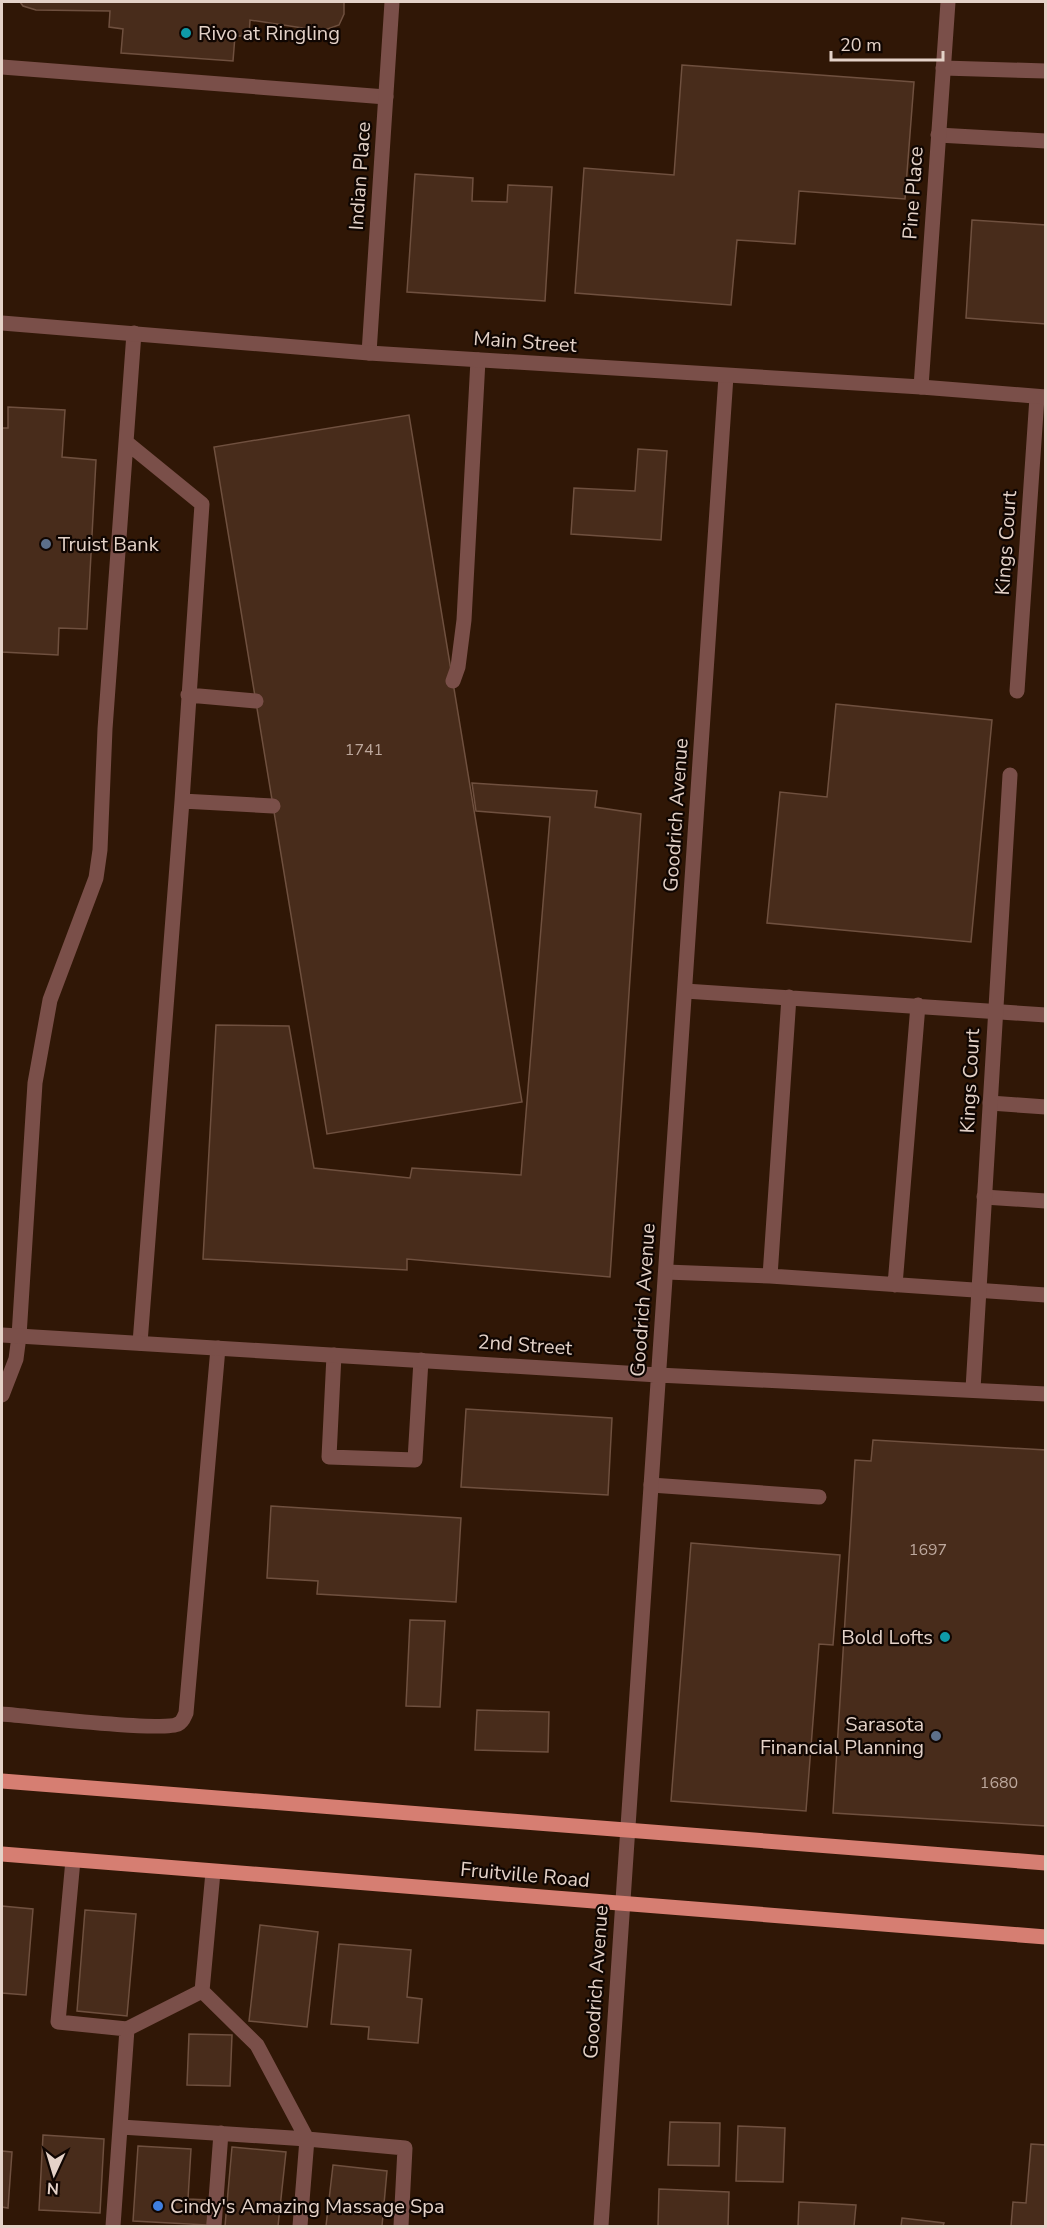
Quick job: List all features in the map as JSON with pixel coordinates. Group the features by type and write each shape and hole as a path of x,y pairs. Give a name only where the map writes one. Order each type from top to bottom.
{"main road":[{"path":"2,1781 1046,1863"},
{"name":"Fruitville Road","path":"2,1854 1046,1937"}],"street":[{"name":"Indian Place","path":"369,353 392,2"},
{"name":"Pine Place","path":"921,387 948,2"},
{"path":"2,67 386,97"},
{"path":"943,68 1046,71"},
{"path":"938,135 1046,141"},
{"name":"Main Street","path":"2,323 369,353 921,387 1041,397"},
{"path":"2,1395 16,1359 19,1336 37,1071 50,1000 96,878 100,850 105,729 134,333"},
{"path":"453,681 458,667 464,620 478,360"},
{"name":"Goodrich Avenue","path":"602,2226 726,376"},
{"name":"Kings Court","path":"1017,691 1041,397"},
{"path":"126,442 202,504 182,801 140,1343"},
{"path":"188,695 256,701"},
{"name":"Kings Court","path":"973,1389 1010,775"},
{"path":"182,801 273,806"},
{"path":"685,991 1046,1015"},
{"path":"770,1276 789,997"},
{"path":"896,1285 918,1005"},
{"path":"990,1103 1046,1107"},
{"path":"984,1197 1046,1201"},
{"path":"666,1272 770,1276 1046,1295"},
{"name":"2nd Street","path":"2,1335 658,1375 1046,1394"},
{"path":"2,1714 150,1726 177,1725 183,1720 186,1713 218,1348"},
{"path":"334,1355 329,1457 415,1460 421,1360"},
{"path":"651,1485 819,1497"},
{"path":"73,1860 58,2022 127,2029 202,1992"},
{"path":"202,1992 213,1872"},
{"path":"202,1992 257,2045 307,2139 300,2226"},
{"path":"113,2226 127,2029"},
{"path":"121,2127 405,2148 401,2226"},
{"path":"214,2226 221,2133"}],"building":[{"name":"Rivo at Ringling","path":"20,2 344,2 344,14 339,25 322,31 250,20 249,36 235,36 233,61 121,53 123,29 109,27 110,11 36,10 23,6"},
{"path":"682,65 914,82 905,199 799,191 795,244 737,240 731,305 575,293 584,168 674,175"},
{"path":"415,174 473,178 472,201 507,202 508,185 552,187 545,301 407,292"},
{"path":"972,220 1046,225 1046,324 966,318"},
{"name":"Truist Bank","path":"8,407 65,410 62,457 96,460 87,629 59,628 58,655 2,652 2,428 8,428"},
{"path":"409,415 522,1102 327,1134 214,447"},
{"path":"638,449 667,451 661,540 571,534 574,488 635,491"},
{"path":"836,704 992,720 971,942 767,923 780,792 827,797"},
{"path":"472,783 597,791 595,807 641,814 610,1277 407,1259 407,1270 203,1259 216,1025 289,1026 314,1168 410,1178 412,1168 521,1175 550,817 476,811"},
{"path":"466,1409 612,1418 608,1495 461,1487"},
{"name":"Bold Lofts","path":"873,1440 1046,1450 1046,1826 833,1813 855,1460 871,1461"},
{"path":"271,1506 461,1518 456,1602 317,1594 318,1581 267,1578"},
{"path":"691,1543 840,1555 833,1645 819,1644 806,1811 671,1801"},
{"path":"410,1620 445,1621 440,1707 406,1706"},
{"path":"477,1710 549,1712 548,1752 475,1750"},
{"path":"2,1906 33,1909 26,1995 2,1993"},
{"path":"85,1910 136,1914 127,2016 77,2011"},
{"path":"260,1925 318,1932 307,2027 249,2021"},
{"path":"339,1944 411,1950 407,1997 422,1999 418,2043 368,2039 369,2027 331,2024"},
{"path":"189,2034 232,2035 230,2086 187,2085"},
{"path":"670,2122 720,2123 719,2166 668,2165"},
{"path":"738,2126 785,2128 783,2182 736,2181"},
{"path":"43,2135 104,2139 100,2213 39,2210"},
{"path":"1031,2144 1046,2145 1046,2226 1011,2226 1013,2202 1026,2203"},
{"path":"138,2146 191,2149 188,2199 209,2200 207,2225 133,2221"},
{"path":"232,2147 286,2152 278,2226 225,2226"},
{"path":"2,2151 12,2152 8,2208 2,2207"},
{"path":"333,2165 387,2171 382,2226 326,2226"},
{"path":"659,2189 729,2192 728,2226 658,2226"},
{"path":"799,2202 856,2205 854,2226 798,2226"},
{"path":"902,2218 944,2223 943,2226 901,2226"}],"place":[{"name":"Rivo at Ringling","path":"186,33"},
{"name":"Truist Bank","path":"46,544"},
{"name":"Bold Lofts","path":"945,1637"},
{"name":"Sarasota Financial Planning","path":"936,1736"},
{"name":"Cindy's Amazing Massage Spa","path":"158,2206"}]}
